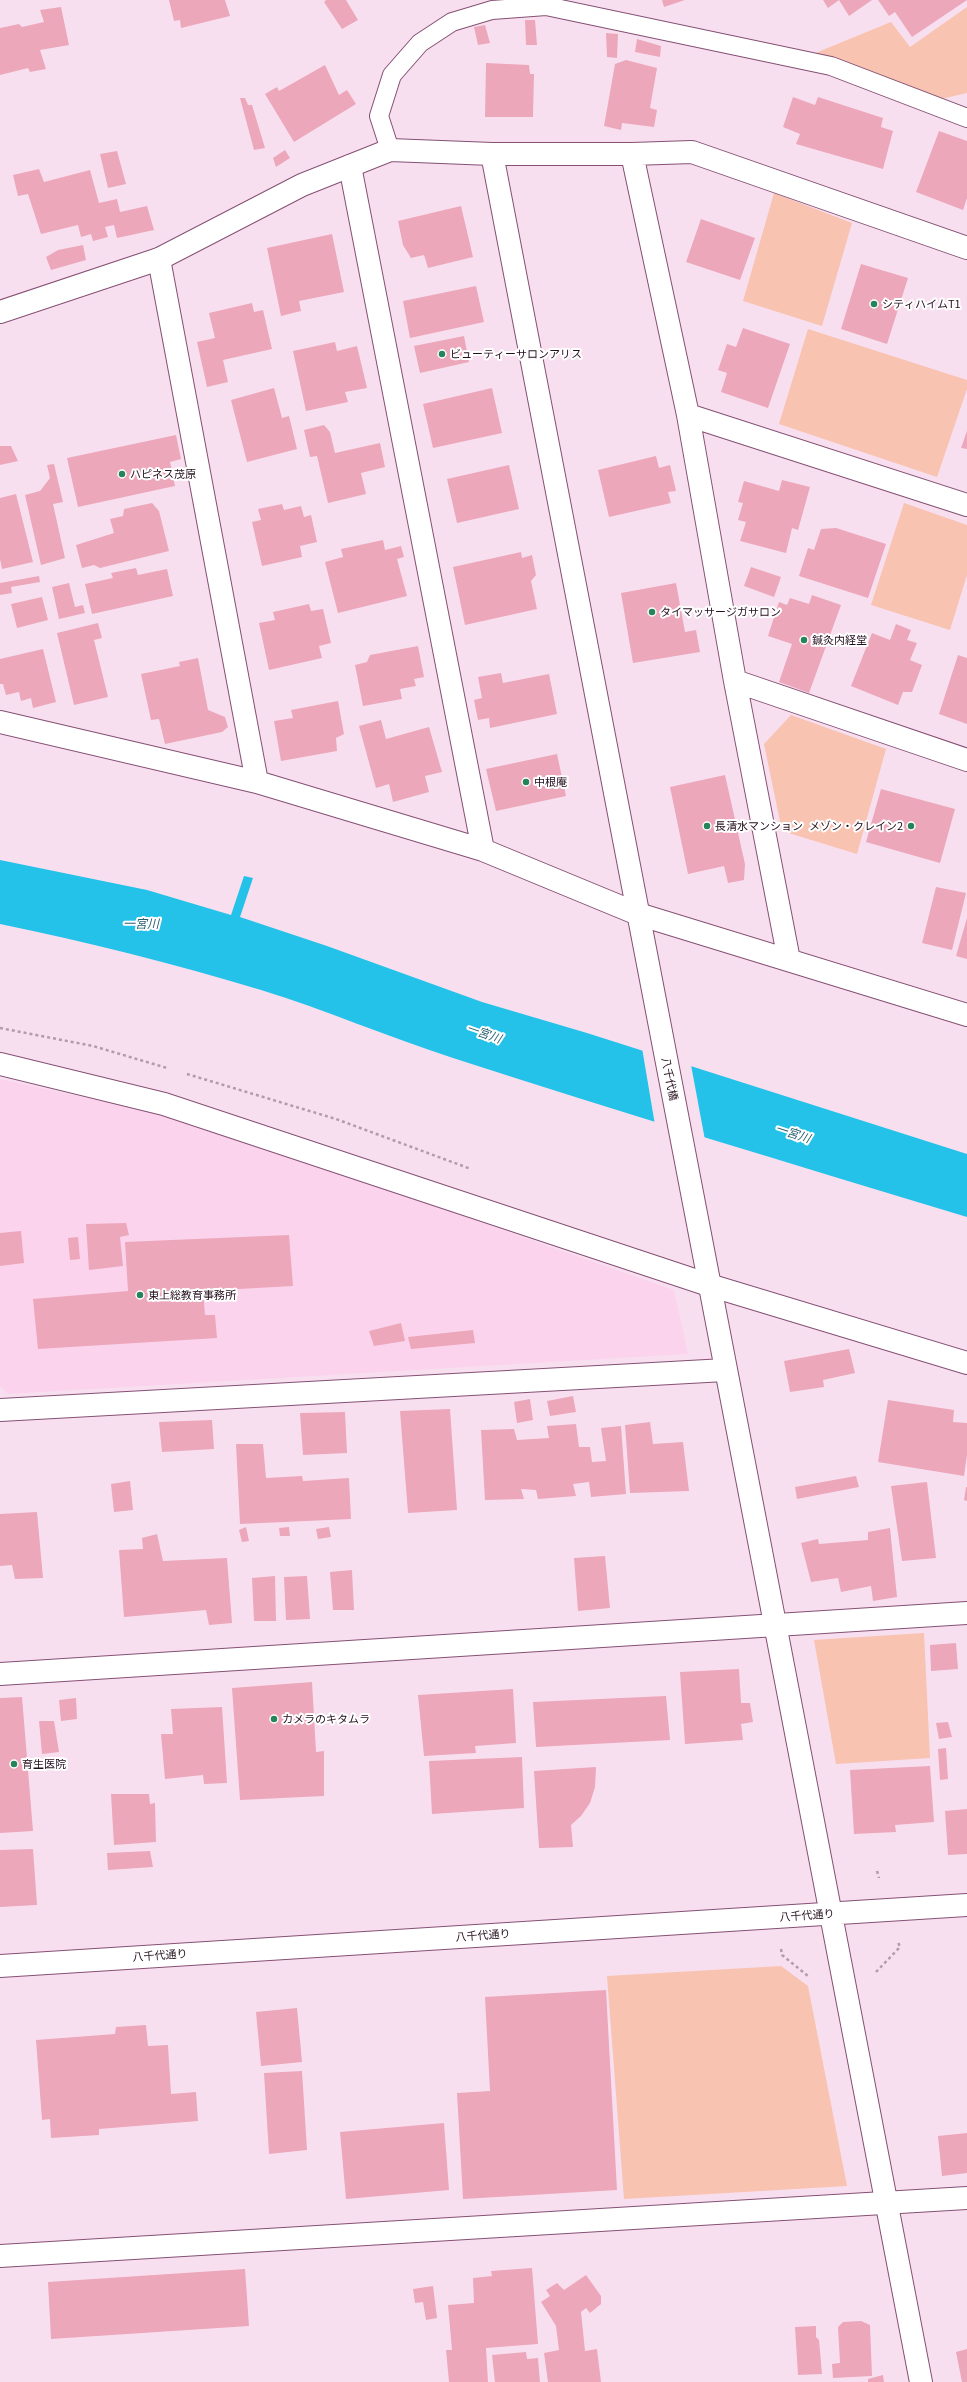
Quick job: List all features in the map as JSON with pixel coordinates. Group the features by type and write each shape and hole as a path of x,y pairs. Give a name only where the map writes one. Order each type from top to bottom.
{"street":[{"path":"0,312 158,259 302,185 390,150 492,154 632,154 692,152 967,248"},
{"name":"八千代橋","path":"492,154 774,1624 888,2202 921,2382"},
{"path":"632,154 688,414 735,681 789,960"},
{"path":"350,166 483,850"},
{"path":"158,259 257,782"},
{"path":"688,414 967,505"},
{"path":"735,681 967,760"},
{"path":"0,722 257,782 483,850 638,914 967,1015"},
{"path":"0,1064 164,1104 709,1285 967,1363"},
{"path":"0,1410 725,1370"},
{"path":"0,1674 967,1613"},
{"name":"八千代通り","path":"0,1966 967,1905"},
{"path":"0,2256 967,2198"}],"lane":[{"path":"390,150 379,116 392,75 420,43 452,22 492,10 545,3 831,66 967,118"}],"shaded area":[{"path":"967,7 967,93 941,99 813,54 891,22 910,47"},
{"path":"774,193 852,223 822,326 743,301"},
{"path":"808,329 967,380 967,389 937,477 779,424"},
{"path":"904,503 967,525 967,575 950,630 871,605"},
{"path":"791,715 886,749 857,854 782,831 764,744"},
{"path":"0,1079 156,1113 388,1190 674,1290 688,1354 8,1394 0,1386"},
{"path":"924,1633 930,1758 836,1764 814,1640"},
{"path":"781,1966 808,1986 847,2186 624,2199 607,1976"}],"water":[{"name":"一宮川","path":"0,860 147,890 231,915 244,876 253,878 240,917 327,946 482,1002 587,1033 967,1154 967,1217 645,1119 453,1058 261,990 131,954 0,924"}],"pier":[{"path":"642,1048 691,1065 705,1140 655,1125"}],"building":[{"path":"169,0 225,0 230,16 181,28 180,20 174,21"},
{"path":"326,0 346,0 358,20 342,29 324,2"},
{"path":"662,0 685,0 664,7"},
{"path":"823,0 839,0 828,8"},
{"path":"839,0 872,0 849,16"},
{"path":"878,0 967,0 912,37 895,12 889,16"},
{"path":"61,7 69,45 40,50 46,69 30,72 28,68 0,75 0,28 19,24 22,27 44,22 40,10"},
{"path":"525,20 535,20 537,45 526,45"},
{"path":"485,25 490,43 478,45 474,27"},
{"path":"606,33 618,34 617,58 607,57"},
{"path":"637,39 661,46 660,57 635,52"},
{"path":"626,60 657,68 650,108 657,110 654,127 622,123 621,130 604,126 615,64"},
{"path":"486,63 529,65 530,74 534,74 533,117 485,117"},
{"path":"325,65 339,95 347,90 356,104 294,142 265,94 277,87 279,91"},
{"path":"793,97 815,105 818,97 883,118 881,127 893,131 883,169 796,144 800,134 783,127"},
{"path":"240,98 245,98 248,105 252,105 265,148 254,150"},
{"path":"939,131 967,141 967,198 963,210 916,192"},
{"path":"285,150 290,158 276,167 273,158"},
{"path":"117,151 126,184 108,188 100,154"},
{"path":"39,169 44,182 90,170 99,203 117,199 120,212 147,206 154,230 117,238 114,225 105,227 108,237 93,241 91,234 81,237 78,225 41,234 28,194 18,196 13,175"},
{"path":"461,206 473,257 428,268 424,255 411,258 403,245 398,221"},
{"path":"701,219 755,238 740,280 686,262"},
{"path":"332,234 344,292 299,301 301,311 281,316 267,248"},
{"path":"83,245 86,260 51,270 46,257 58,250"},
{"name":"シティハイムT1","path":"861,264 908,278 887,344 841,329"},
{"path":"476,286 484,322 410,338 403,301"},
{"path":"252,303 254,312 263,310 272,349 223,360 228,382 207,387 197,342 215,338 209,313"},
{"path":"743,328 790,344 768,408 721,392 727,373 718,370 727,344 736,347"},
{"name":"ビューティーサロンアリス","path":"464,336 469,362 420,373 414,346"},
{"path":"335,342 337,351 357,346 367,388 345,392 348,402 306,411 293,351"},
{"path":"274,388 282,418 289,416 297,449 247,462 231,400"},
{"path":"492,388 502,433 433,448 423,404"},
{"path":"324,425 330,432 335,453 380,443 385,467 361,473 366,494 328,503 317,456 310,457 304,430"},
{"path":"967,431 967,449 961,448"},
{"name":"ハピネス茂原","path":"176,435 181,459 170,462 175,486 78,507 67,458"},
{"path":"0,446 11,446 18,461 0,465"},
{"path":"656,456 659,468 670,465 676,491 668,492 671,503 609,517 598,470"},
{"path":"54,464 63,502 53,504 65,558 41,565 25,495 40,491 50,478 47,465"},
{"path":"509,465 519,509 457,523 447,479"},
{"path":"782,480 810,487 798,530 792,528 786,553 740,541 746,522 738,520 743,503 738,502 744,481 779,491"},
{"path":"16,494 33,562 2,569 0,559 0,498"},
{"path":"152,503 159,511 169,551 100,568 94,565 82,568 76,545 114,533 110,519 123,516 124,509"},
{"path":"282,504 284,510 301,506 304,517 311,515 317,542 300,546 302,557 262,566 252,522 261,520 258,509"},
{"path":"836,528 886,544 868,598 799,576 808,548 814,550 821,529"},
{"path":"383,540 385,550 401,546 404,557 397,559 407,596 338,613 325,562 343,557 341,549"},
{"path":"521,552 522,558 532,555 536,575 531,581 537,609 465,625 453,567"},
{"path":"751,567 781,577 774,597 744,586"},
{"path":"136,568 138,575 167,569 173,596 92,614 85,584 113,578 111,573"},
{"path":"39,576 40,582 11,587 12,593 0,595 0,583"},
{"path":"69,583 75,607 83,605 85,613 59,619 52,587"},
{"name":"タイマッサージガサロン","path":"676,583 685,632 696,630 700,652 633,663 621,593"},
{"name":"鍼灸内経堂","path":"812,595 841,605 809,693 779,682 792,644 768,636 779,602 787,605 790,598 809,604"},
{"path":"42,597 48,620 17,628 11,604"},
{"path":"309,604 311,611 323,609 331,643 319,646 322,658 269,670 259,623 275,620 273,612"},
{"path":"98,623 102,638 94,640 108,697 74,705 57,633"},
{"path":"896,624 911,630 907,640 917,643 910,660 922,665 912,692 903,692 898,705 851,686 872,633 890,640"},
{"path":"418,646 424,677 414,679 416,686 400,689 402,699 363,706 355,665 367,662 370,655"},
{"path":"43,649 56,702 33,708 31,698 21,701 19,692 6,695 3,684 0,684 0,659"},
{"path":"958,655 967,658 967,724 939,714"},
{"path":"198,658 208,710 225,717 228,727 222,732 165,744 159,719 151,720 141,674 180,666 179,662"},
{"path":"501,673 503,683 549,674 557,714 490,728 489,718 478,720 474,700 482,698 478,677"},
{"path":"338,701 344,734 336,738 337,751 281,761 274,721 293,718 291,710"},
{"path":"381,720 386,739 429,727 442,772 425,776 429,792 393,802 389,784 376,788 359,726"},
{"name":"中根庵","path":"557,754 566,796 496,811 486,769"},
{"name":"長清水マンション","path":"725,775 745,864 744,880 728,883 724,866 688,874 670,787"},
{"name":"メゾン・クレイン2","path":"881,789 955,809 940,863 866,842"},
{"path":"936,887 966,893 952,950 922,943"},
{"path":"967,918 967,959 956,956"},
{"path":"126,1223 129,1235 120,1237 123,1266 89,1270 86,1224"},
{"path":"21,1231 24,1263 0,1266 0,1233"},
{"name":"東上総教育事務所","path":"289,1235 293,1286 203,1291 205,1315 215,1315 217,1338 38,1349 33,1299 128,1291 125,1242"},
{"path":"78,1237 80,1259 70,1260 68,1238"},
{"path":"401,1323 405,1341 374,1346 369,1331"},
{"path":"473,1330 475,1343 411,1349 408,1337"},
{"path":"849,1349 855,1373 823,1380 824,1387 790,1392 784,1361"},
{"path":"573,1396 576,1412 550,1416 547,1401"},
{"path":"530,1399 533,1420 517,1423 514,1402"},
{"path":"888,1400 954,1410 953,1422 967,1423 967,1455 964,1476 878,1462"},
{"path":"450,1409 457,1510 408,1513 400,1411"},
{"path":"345,1412 347,1453 303,1455 300,1413"},
{"path":"212,1420 214,1449 162,1452 159,1422"},
{"path":"650,1422 653,1444 683,1442 689,1491 630,1493 625,1425"},
{"path":"576,1424 579,1447 590,1447 592,1462 606,1461 601,1428 621,1426 626,1494 591,1497 589,1482 573,1484 576,1496 538,1499 536,1490 521,1489 524,1499 485,1500 481,1430 514,1429 517,1440 549,1438 547,1426"},
{"path":"236,1444 263,1444 266,1478 302,1476 303,1481 349,1478 351,1519 240,1524"},
{"path":"856,1476 859,1487 797,1499 795,1487"},
{"path":"130,1481 133,1510 114,1512 111,1484"},
{"path":"927,1482 936,1558 902,1561 891,1486"},
{"path":"967,1487 967,1501 964,1500"},
{"path":"37,1512 43,1578 15,1579 12,1565 0,1566 0,1514"},
{"path":"246,1527 249,1541 242,1542 239,1530"},
{"path":"289,1527 290,1536 280,1536 279,1528"},
{"path":"329,1527 331,1537 318,1539 316,1529"},
{"path":"890,1528 897,1597 873,1601 871,1586 841,1592 838,1578 811,1582 801,1543 818,1539 819,1544 868,1540 868,1532"},
{"path":"157,1534 163,1561 227,1558 232,1623 209,1625 206,1610 124,1617 119,1550 143,1549 142,1538"},
{"path":"605,1556 610,1608 578,1611 574,1558"},
{"path":"352,1570 354,1610 333,1610 330,1572"},
{"path":"275,1576 276,1621 254,1621 252,1578"},
{"path":"307,1576 310,1619 286,1620 284,1577"},
{"path":"956,1643 958,1669 931,1671 930,1645"},
{"path":"739,1669 741,1703 750,1703 753,1722 741,1724 743,1740 685,1744 680,1672"},
{"name":"カメラのキタムラ","path":"312,1682 316,1752 324,1751 324,1796 240,1800 232,1688"},
{"path":"513,1689 516,1743 475,1746 476,1753 424,1756 418,1695"},
{"path":"666,1696 670,1740 536,1747 533,1702"},
{"name":"育生医院","path":"22,1697 33,1831 0,1833 0,1698"},
{"path":"76,1698 77,1719 61,1721 59,1700"},
{"path":"222,1707 227,1783 204,1784 203,1775 165,1779 161,1734 173,1734 171,1709"},
{"path":"39,1721 54,1721 59,1752 42,1754"},
{"path":"948,1722 952,1737 939,1739 936,1723"},
{"path":"946,1748 948,1779 940,1780 938,1749"},
{"path":"522,1757 524,1808 432,1814 429,1761"},
{"path":"930,1766 934,1822 895,1825 896,1832 854,1834 850,1770"},
{"path":"596,1767 595,1787 590,1803 581,1816 571,1825 573,1847 539,1848 534,1771"},
{"path":"111,1794 149,1794 150,1804 155,1803 156,1842 114,1845"},
{"path":"967,1809 967,1854 948,1855 945,1811"},
{"path":"33,1849 37,1905 0,1907 0,1850"},
{"path":"150,1851 153,1867 108,1870 107,1853"},
{"path":"606,1990 617,2190 463,2199 457,2093 490,2091 485,1997"},
{"path":"297,2008 302,2062 261,2066 256,2012"},
{"path":"146,2025 148,2046 168,2045 171,2094 196,2092 198,2121 99,2129 99,2135 51,2138 50,2119 42,2120 36,2040 115,2034 116,2027"},
{"path":"302,2071 307,2150 269,2154 264,2073"},
{"path":"444,2123 449,2190 346,2199 340,2132"},
{"path":"967,2133 967,2173 942,2176 938,2136"},
{"path":"532,2268 538,2344 486,2348 488,2382 449,2382 446,2350 452,2350 448,2305 474,2303 473,2278 492,2276 491,2271"},
{"path":"245,2269 249,2326 51,2339 48,2282"},
{"path":"586,2275 601,2296 601,2304 590,2313 586,2308 581,2312 585,2351 597,2349 601,2382 548,2382 544,2353 559,2350 556,2326 541,2302 550,2296 546,2290 557,2283 564,2290"},
{"path":"433,2286 437,2318 426,2320 423,2302 415,2303 413,2289"},
{"path":"861,2321 870,2325 872,2376 833,2378 832,2364 840,2363 838,2327 843,2322"},
{"path":"816,2326 816,2337 819,2340 822,2374 798,2375 795,2327"},
{"path":"967,2349 967,2382 962,2382 956,2352"},
{"path":"526,2352 527,2359 538,2358 540,2382 495,2382 492,2355"},
{"path":"883,2375 884,2382 868,2382 868,2379"}],"place":[{"name":"シティハイムT1","path":"874,304"},
{"name":"ビューティーサロンアリス","path":"442,354"},
{"name":"ハピネス茂原","path":"122,474"},
{"name":"タイマッサージガサロン","path":"652,612"},
{"name":"鍼灸内経堂","path":"804,640"},
{"name":"中根庵","path":"526,782"},
{"name":"長清水マンション","path":"707,826"},
{"name":"メゾン・クレイン2","path":"911,826"},
{"name":"東上総教育事務所","path":"140,1295"},
{"name":"カメラのキタムラ","path":"274,1719"},
{"name":"育生医院","path":"14,1764"}]}
